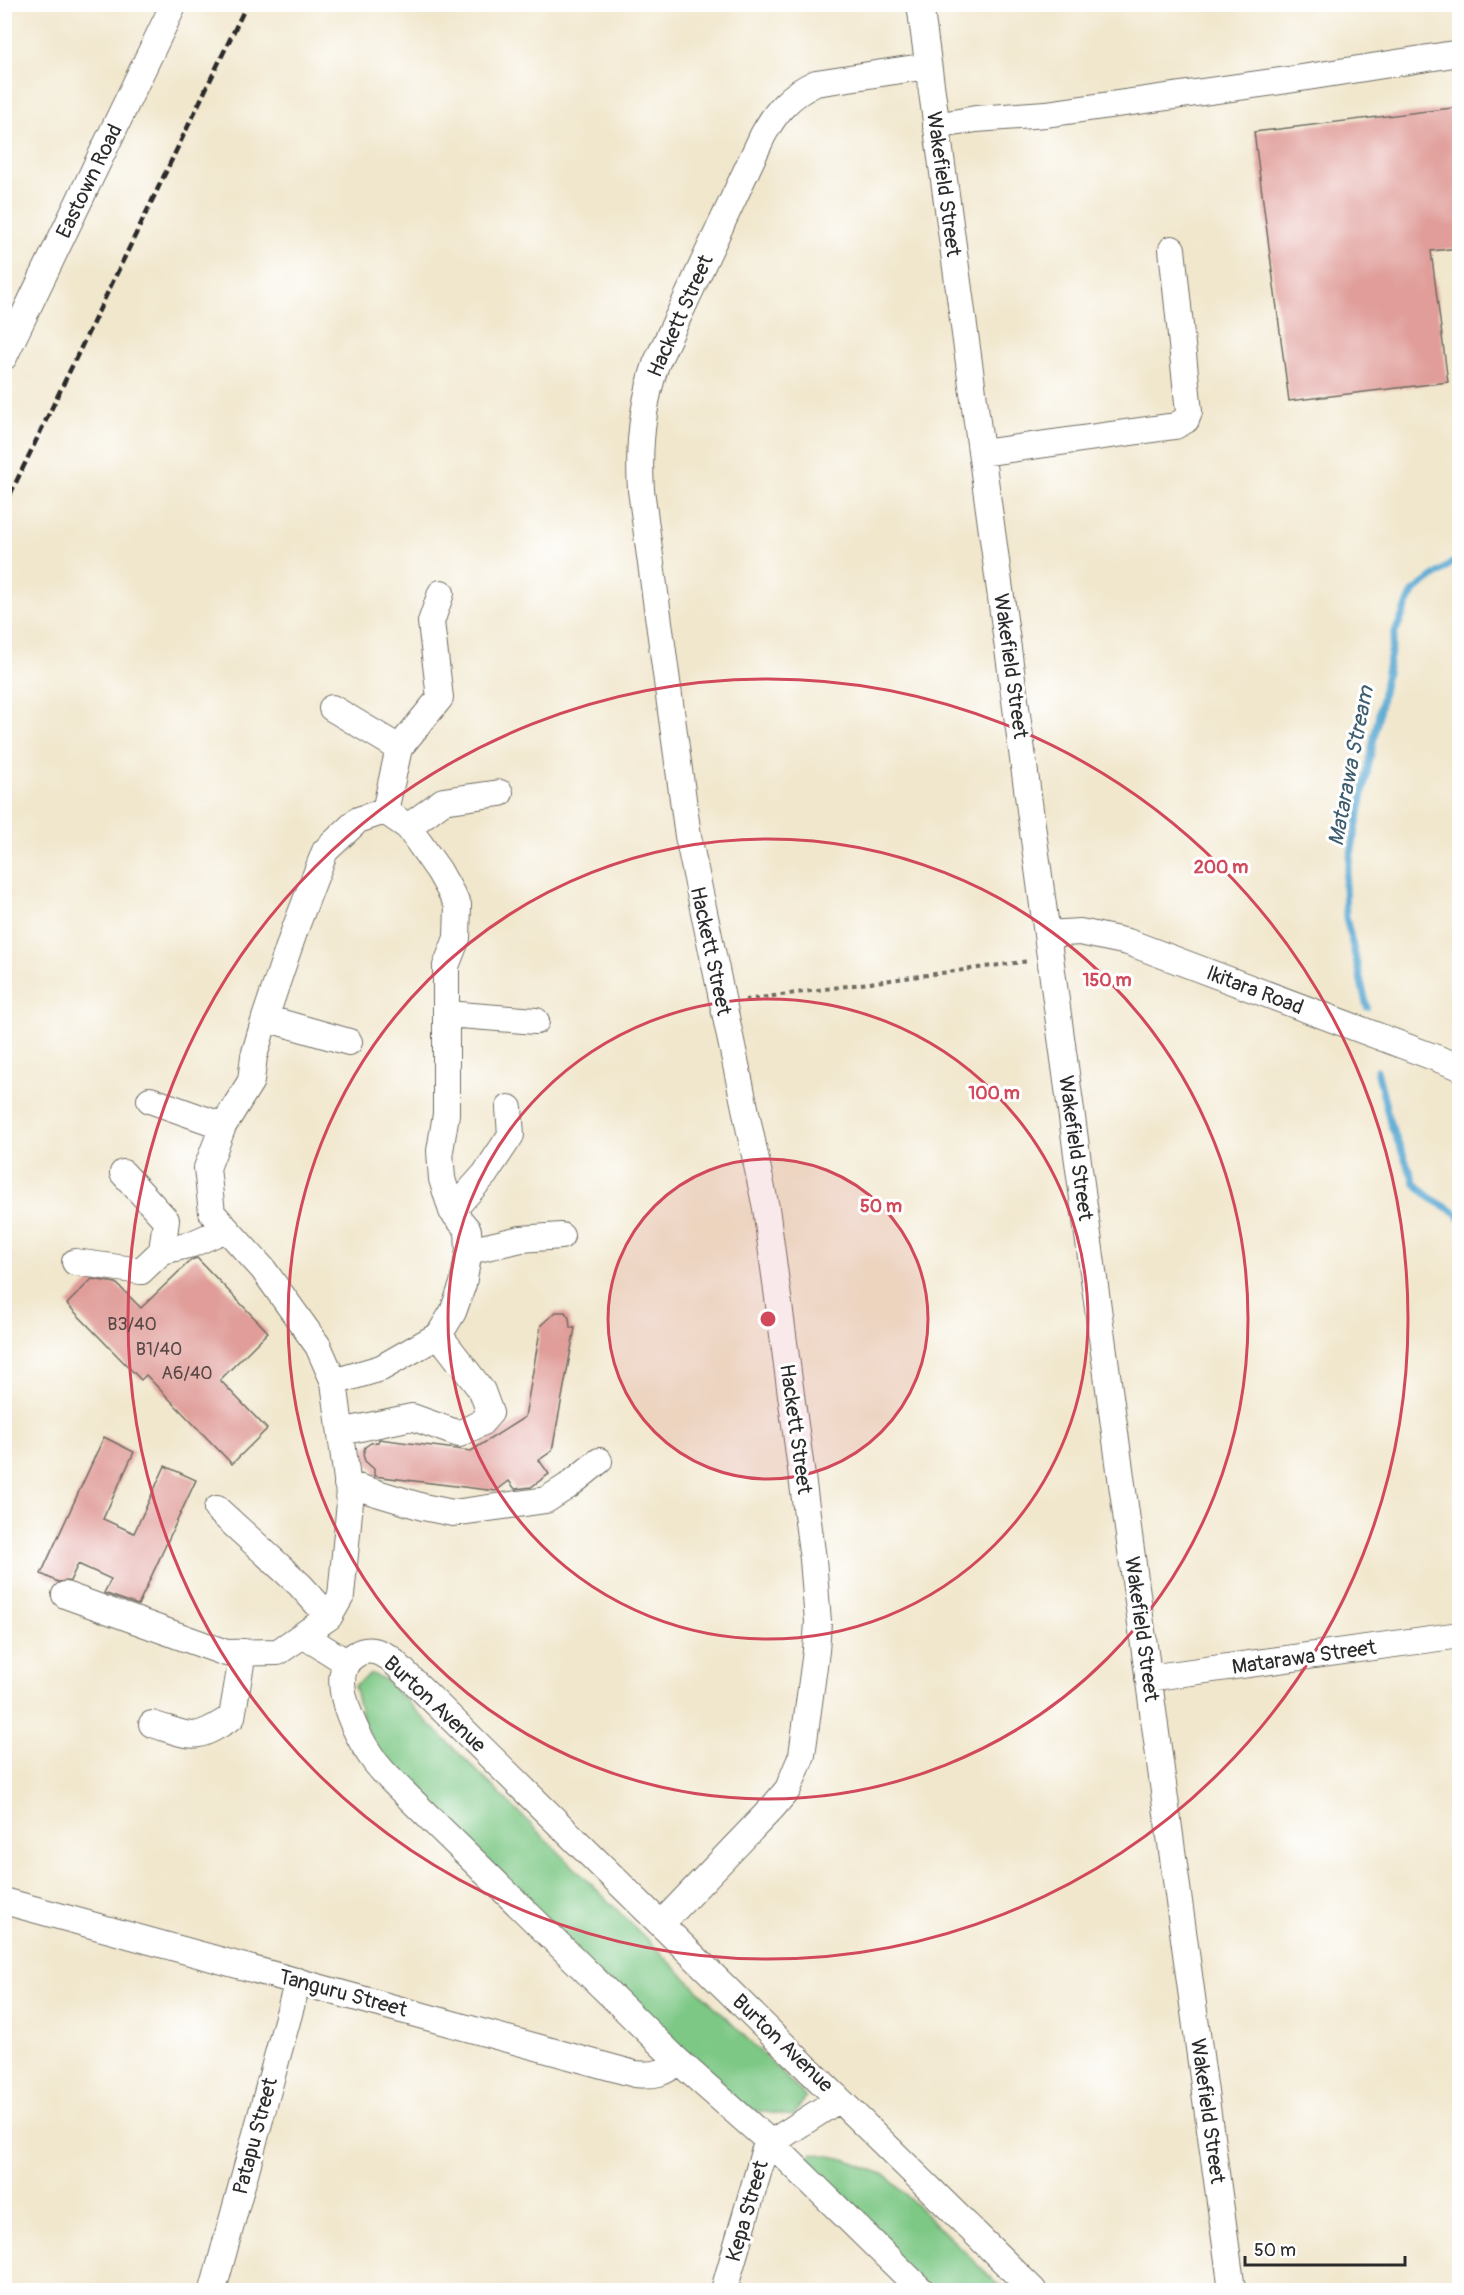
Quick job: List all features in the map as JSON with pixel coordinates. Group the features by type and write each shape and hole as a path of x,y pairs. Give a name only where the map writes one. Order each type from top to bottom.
{"street":[{"name":"Eastown Road","path":"4,357 174,4"},
{"name":"Wakefield Street","path":"920,4 1233,2290"},
{"path":"936,126 976,119 1046,114 1460,53"},
{"name":"Hackett Street","path":"661,1924 788,1789 802,1755 818,1622 813,1559 766,1208 688,836 641,490 639,456 646,395 656,364 682,306 763,135 778,111 800,90 816,83 928,66"},
{"path":"982,453 1175,426 1186,420 1189,412 1172,249"},
{"path":"385,811 399,748 440,698 431,622 441,593"},
{"path":"332,708 399,748"},
{"path":"408,827 443,801 500,794"},
{"path":"334,1382 381,1368 439,1335 453,1312 463,1284 469,1251 468,1230 452,1211 442,1179 440,1151 446,1114 446,966 457,938 458,905 439,871 408,827 385,811"},
{"path":"65,1595 226,1653 278,1652 329,1617 341,1596 350,1502 334,1382 318,1346 263,1269 212,1213 207,1168 223,1126 251,1082 254,1056 265,1018 295,929 325,851 358,820 385,811"},
{"name":"Ikitara Road","path":"1049,946 1080,932 1128,942 1460,1067"},
{"path":"447,1014 536,1021"},
{"path":"265,1018 349,1042"},
{"path":"150,1100 223,1126"},
{"path":"452,1211 485,1174 511,1135 509,1108"},
{"path":"123,1173 166,1220 162,1251"},
{"path":"75,1262 141,1271 162,1251 192,1244 226,1229"},
{"path":"469,1251 521,1239 561,1236"},
{"path":"341,1432 412,1417 459,1434 481,1423 490,1413 482,1392 439,1335"},
{"path":"347,1484 423,1507 453,1513 546,1500 599,1461"},
{"path":"217,1509 300,1585 329,1617"},
{"path":"303,1635 346,1662 340,1678 342,1694 360,1737 373,1760 395,1784 678,2061 771,2143 921,2290"},
{"name":"Matarawa Street","path":"1148,1678 1460,1635"},
{"name":"Burton Avenue","path":"346,1662 364,1650 376,1650 390,1658 1033,2290"},
{"path":"152,1724 191,1736 206,1734 232,1718 243,1652"},
{"name":"Tanguru Street","path":"4,1901 635,2074 658,2075 670,2069 678,2061"},
{"name":"Patapu Street","path":"213,2290 298,1981"},
{"name":"Kepa Street","path":"724,2290 764,2152 771,2143 830,2105 837,2097"}],"path":[{"path":"722,1003 1049,946"}],"green space":[{"path":"371,1674 384,1679 806,2097 793,2116 730,2107 395,1787 364,1724 354,1686"},
{"path":"813,2153 845,2159 885,2175 1004,2290 921,2290 801,2160"}],"building":[{"path":"1460,107 1460,248 1431,251 1448,382 1289,401 1254,132"},
{"path":"197,1258 268,1332 220,1380 267,1429 232,1464 146,1375 141,1380 67,1304 92,1279 116,1283 141,1308 191,1260"},
{"path":"556,1312 565,1312 569,1318 570,1328 575,1328 552,1451 539,1460 549,1474 531,1487 515,1489 509,1481 496,1491 374,1476 374,1469 365,1461 363,1455 365,1447 378,1442 379,1439 471,1451 525,1417 541,1325"},
{"path":"104,1437 134,1452 103,1519 134,1533 165,1466 196,1480 138,1605 104,1593 111,1579 78,1564 70,1581 58,1582 41,1574"}],"waterway":[{"name":"Matarawa Stream","path":"1367,1007 1346,917 1345,884 1395,632 1413,592 1460,557"},
{"name":"Matarawa Stream","path":"1377,1070 1390,1123 1415,1183 1429,1197 1456,1213 1460,1218"}],"railway":[{"path":"4,507 247,4"}]}
